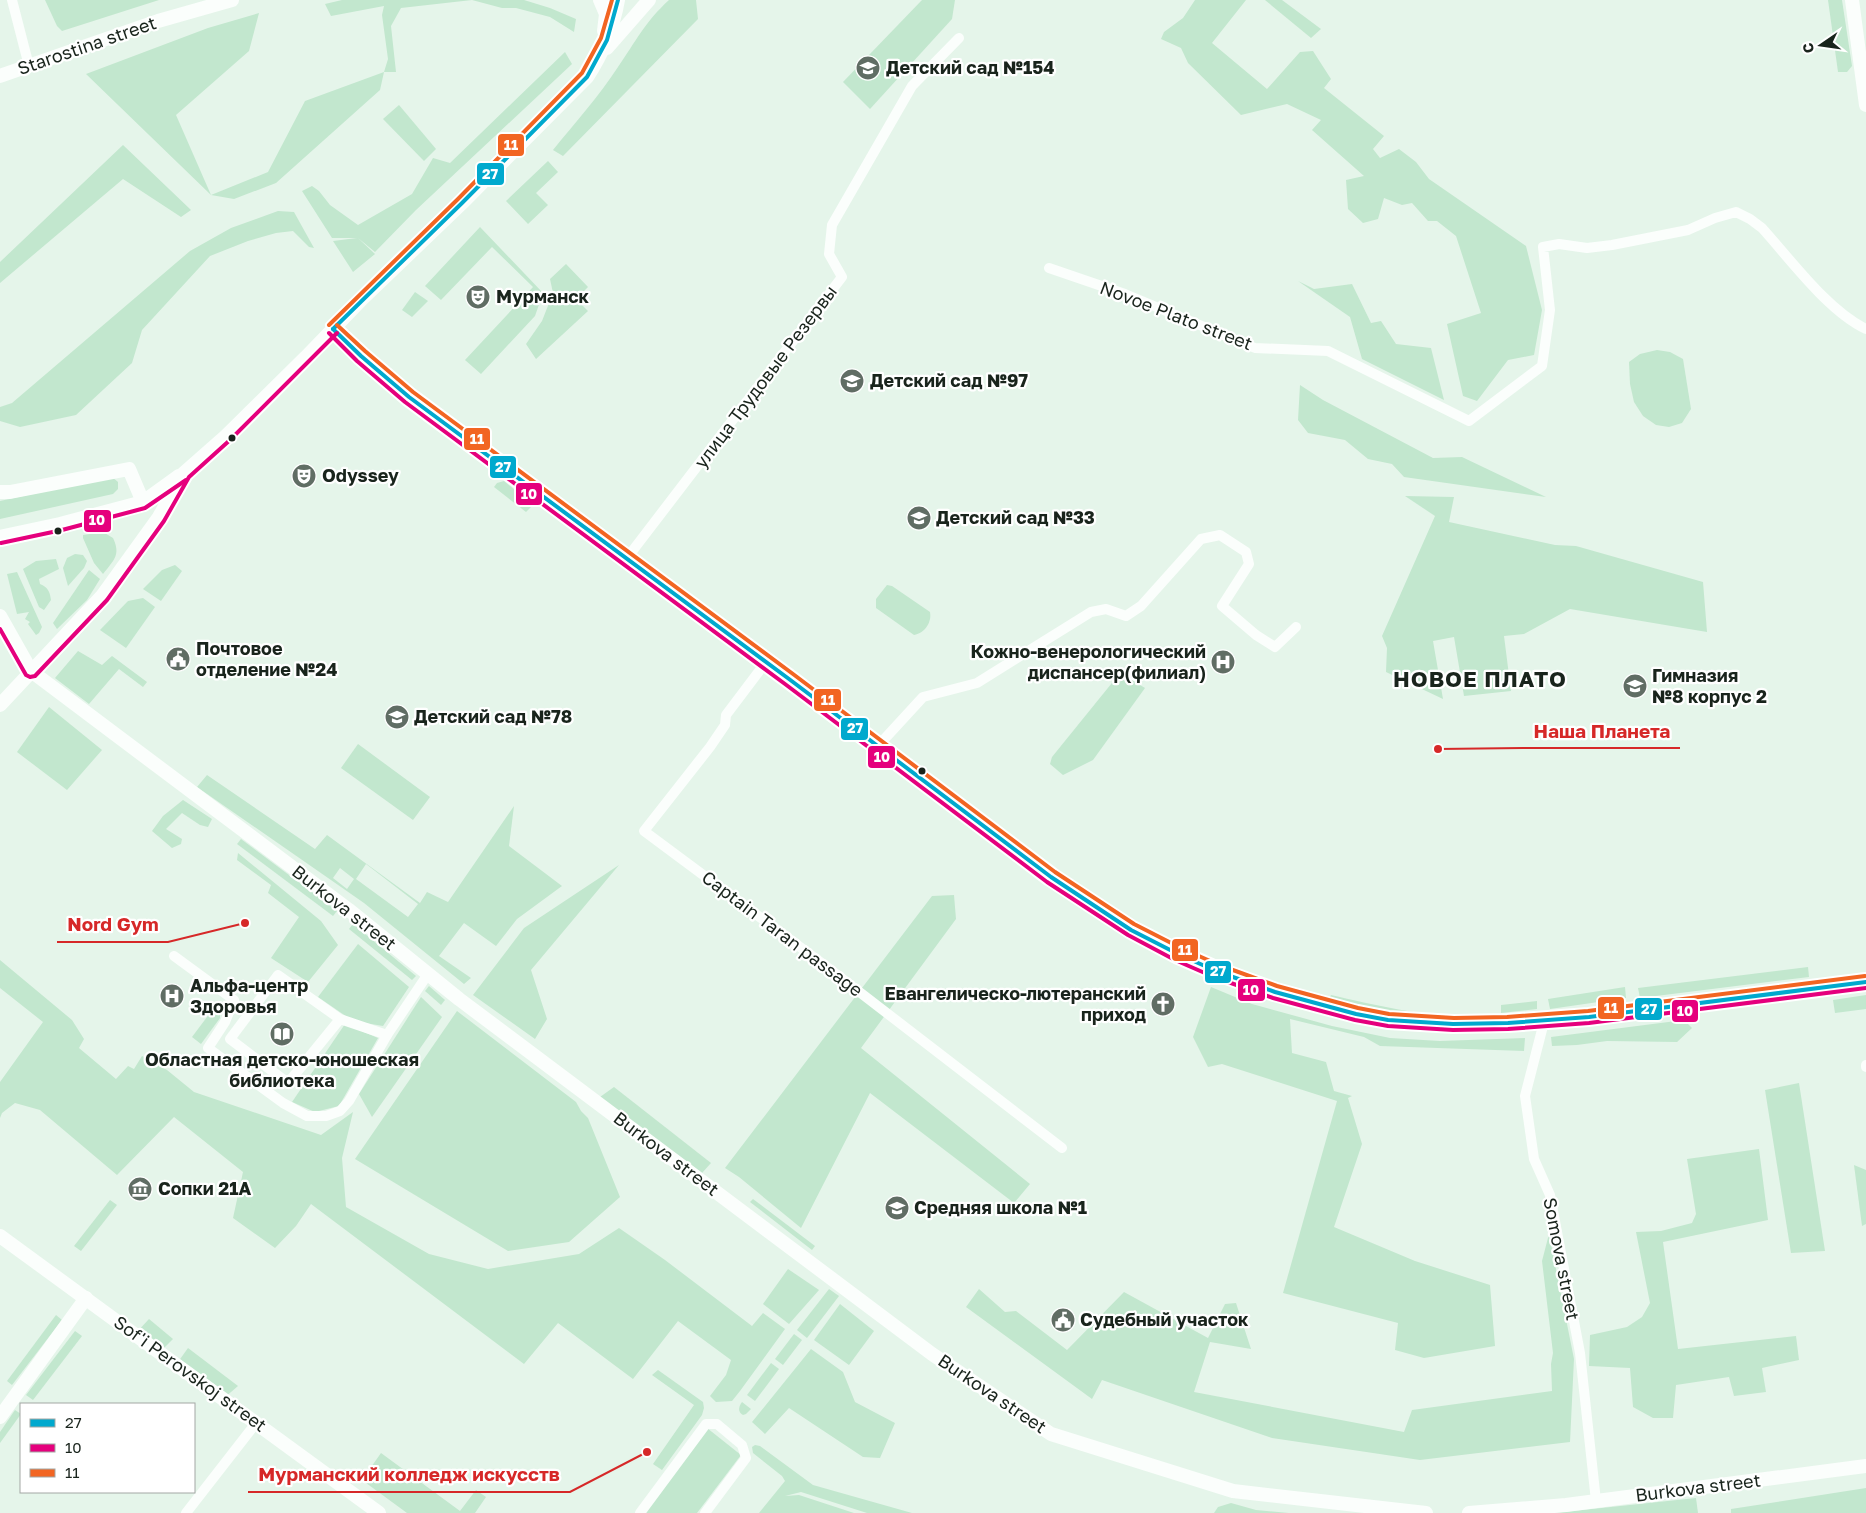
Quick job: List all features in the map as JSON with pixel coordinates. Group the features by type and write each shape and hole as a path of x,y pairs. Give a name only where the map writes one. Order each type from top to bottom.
{"street":[{"path":"12,0 29,66"},
{"name":"Starostina street","path":"0,76 158,21 232,0"},
{"path":"600,0 606,14 602,54"},
{"path":"602,54 614,20 618,0"},
{"path":"0,537 60,524 143,502 184,473 226,436 568,96 587,76 602,54 649,0"},
{"path":"1852,0 1866,105"},
{"name":"улица Трудовые Резервы","path":"627,558 842,277 828,254 832,225 912,86 959,38"},
{"path":"1049,268 1125,294 1255,348 1328,351 1469,421 1542,366 1550,310 1543,247 1559,244 1588,248 1612,245 1688,230 1715,218 1736,212 1762,228 1832,304 1856,324 1866,329"},
{"path":"334,329 360,356 409,397 766,662 995,836 1095,908 1160,946 1216,971 1302,1001 1375,1018 1478,1025 1544,1022 1866,982"},
{"path":"0,492 10,492 129,469 143,502"},
{"path":"0,705 102,596 159,516 184,473"},
{"path":"878,746 923,697 977,683 1091,612 1106,609 1126,616 1141,606 1201,539 1220,535 1246,552 1249,564 1222,606 1240,623 1276,648 1296,627"},
{"name":"Burkova street","path":"0,616 31,671 349,910 428,974 932,1354 1051,1434 1233,1491 1426,1513"},
{"name":"Captain Taran passage","path":"766,662 726,715 725,725 710,747 644,831 828,968 1062,1148"},
{"path":"174,956 234,1000 225,1022 208,1048 283,1103 307,1116 326,1116 340,1111 349,1101 387,1035 428,974"},
{"path":"340,1019 288,1083 230,1038 278,975 340,1019 387,1035"},
{"name":"Somova street","path":"1544,1022 1525,1096 1534,1159 1550,1195 1580,1353 1592,1481 1596,1501"},
{"name":"Sof'i Perovskoj street","path":"0,1236 379,1513"},
{"path":"0,1416 86,1298"},
{"path":"186,1513 256,1423"},
{"path":"640,1513 706,1424 717,1424 742,1445 746,1458 705,1513"},
{"name":"Burkova street","path":"1469,1513 1596,1501 1866,1466"}],"green space":[{"path":"45,0 159,0 62,31 57,26"},
{"path":"342,0 472,0 401,8 391,26 396,72 384,72 388,59 382,15 384,6 331,16 325,4"},
{"path":"472,0 524,0 550,8 576,19 574,32 550,17 516,8 502,8"},
{"path":"669,0 696,0 698,19 563,156 553,150 603,88 647,24"},
{"path":"922,0 955,0 952,19 870,109 843,82"},
{"path":"1195,0 1246,0 1212,43 1267,89 1300,52 1313,51 1331,79 1324,88 1384,136 1373,149 1380,158 1399,149 1416,162 1429,179 1526,246 1542,310 1534,355 1508,360 1477,401 1463,396 1447,324 1481,313 1456,236 1437,221 1428,221 1412,203 1402,205 1384,198 1378,219 1363,223 1348,209 1346,180 1364,176 1312,130 1321,120 1287,104 1241,115 1188,63 1181,48 1161,39 1164,32 1183,18"},
{"path":"1265,0 1282,0 1321,29 1311,38"},
{"path":"1828,0 1842,0 1852,66 1847,72 1838,72"},
{"path":"259,13 249,51 176,115 211,195 86,74 208,28"},
{"path":"565,52 572,64 416,210 375,252 358,238 375,254 353,272 333,241 357,238 332,238 302,191 312,186 319,191 330,205 358,225 412,194 433,158 450,163"},
{"path":"384,72 380,90 276,183 234,199 211,195 268,172 305,101"},
{"path":"399,105 436,149 424,161 383,119"},
{"path":"123,145 191,210 181,217 123,179 0,283 0,262"},
{"path":"548,161 558,172 536,193 548,205 528,224 506,201"},
{"path":"278,211 294,212 314,248 309,247 293,231 276,233 248,241 210,256 142,330 132,363 76,415 20,427 0,421 0,407 12,403 190,251 231,228"},
{"path":"480,227 543,293 535,316 481,374 465,360 533,287 492,247 441,300 425,286"},
{"path":"566,264 588,287 576,299 588,311 536,359 526,344 542,321 553,293 550,279"},
{"path":"1298,281 1314,289 1352,284 1371,323 1381,321 1396,344 1431,348 1444,400 1362,359 1350,317"},
{"path":"415,292 428,301 412,317 402,310"},
{"path":"1657,350 1670,352 1683,359 1691,409 1682,423 1669,427 1656,425 1643,416 1634,402 1630,384 1629,362 1640,354"},
{"path":"1300,385 1323,400 1433,458 1462,457 1546,497 1404,477 1392,464 1368,459 1345,440 1308,433 1298,420"},
{"path":"112,477 118,482 118,489 113,494 0,519 0,501"},
{"path":"504,481 533,505 526,512 494,487 497,483"},
{"path":"1405,496 1454,497 1449,522 1555,545 1576,546 1703,582 1707,632 1570,609 1524,634 1504,636 1511,691 1464,696 1454,637 1433,641 1443,699 1386,672 1387,648 1382,636 1435,516"},
{"path":"103,532 113,538 116,553 113,561 103,574 94,563 83,535"},
{"path":"75,554 83,555 87,561 84,568 68,586 63,568 67,558"},
{"path":"56,559 59,569 39,579 40,584 47,588 51,597 44,610 39,607 23,569 36,561"},
{"path":"175,565 182,571 161,601 143,589 162,570"},
{"path":"89,570 100,579 87,600 57,629 53,623"},
{"path":"17,572 42,627 36,635 28,624 30,622 25,619 29,612 17,614 7,574"},
{"path":"887,585 892,586 930,612 929,623 921,632 914,635 876,608 876,599"},
{"path":"143,598 155,607 126,648 100,630 128,601"},
{"path":"78,651 102,665 112,656 147,682 143,687 119,669 89,704 55,678"},
{"path":"1120,673 1145,688 1093,760 1063,775 1050,764 1052,757"},
{"path":"49,707 102,750 67,790 17,752"},
{"path":"358,744 430,797 413,820 341,768"},
{"path":"207,775 315,849 327,835 420,903 427,892 448,902 514,806 509,846 562,886 517,919 496,946 464,923 439,956 471,978 464,984 364,903 197,787","holes":["366,864 418,904 408,917 356,879","340,868 354,879 347,889 333,878"]},
{"path":"183,800 212,819 208,827 200,825 182,813 166,829 182,839 181,844 172,848 152,831 163,816"},
{"path":"241,839 337,911 333,916 237,844"},
{"path":"238,853 321,921 338,945 308,982 271,958 299,917 268,893 271,885 237,860"},
{"path":"619,865 531,970 547,1019 535,1039 473,995 524,928"},
{"path":"954,895 956,919 861,1048 1030,1184 1014,1203 870,1093 801,1228 739,1177 725,1168 932,896"},
{"path":"353,924 416,976 412,980 349,929"},
{"path":"358,944 409,987 383,1026 353,1021 318,997"},
{"path":"0,960 72,1020 84,1039 79,1048 116,1079 128,1066 134,1069 142,1056 167,1070 194,1092 321,1135 353,1112 342,1158 346,1207 429,1254 488,1269 579,1254 619,1228 665,1260 752,1326 763,1313 785,1329 732,1401 716,1402 710,1396 726,1375 731,1360 678,1321 633,1379 558,1323 524,1364 311,1204 296,1226 275,1248 233,1218 243,1172 174,1117 117,1175 40,1110 15,1103 2,1113 0,1118 0,1082 43,1022 0,988"},
{"path":"1808,967 1809,977 1640,998 1638,988"},
{"path":"429,986 445,1000 441,1005 425,991"},
{"path":"1211,987 1252,1004 1332,1026 1390,1038 1440,1041 1525,1038 1524,1051 1380,1046 1364,1037 1290,1019 1292,1053 1326,1062 1334,1091 1352,1096 1348,1098 1362,1144 1334,1227 1415,1261 1490,1285 1495,1346 1424,1358 1395,1350 1398,1323 1283,1293 1337,1101 1222,1064 1208,1067 1193,1037"},
{"path":"1625,987 1626,998 1550,1009 1548,999"},
{"path":"1331,995 1388,1008 1429,1014 1468,1017 1487,1016 1487,1022 1467,1024 1325,1005"},
{"path":"1866,995 1866,1009 1835,1013 1833,1000"},
{"path":"421,997 442,1017 372,1117 359,1094"},
{"path":"1537,1001 1537,1009 1501,1013 1501,1005"},
{"path":"216,1005 220,1012 220,1018 201,1044 192,1037"},
{"path":"457,1011 576,1102 588,1118 620,1197 569,1242 508,1251 355,1159"},
{"path":"1684,1020 1692,1028 1677,1042 1607,1041 1552,1046 1551,1037"},
{"path":"345,1024 378,1038 339,1106 315,1112 292,1102"},
{"path":"1799,1083 1825,1251 1791,1253 1765,1090"},
{"path":"614,1087 711,1163 702,1173 600,1097"},
{"path":"1759,1149 1768,1220 1663,1242 1678,1349 1796,1336 1799,1360 1762,1368 1766,1392 1734,1396 1729,1377 1676,1385 1673,1418 1653,1418 1633,1407 1630,1368 1589,1366 1590,1335 1627,1327 1642,1317 1650,1303 1636,1232 1661,1231 1692,1223 1696,1214 1687,1159"},
{"path":"1854,1165 1866,1170 1866,1224 1862,1226"},
{"path":"753,1199 815,1246 812,1250 750,1202"},
{"path":"110,1200 117,1205 81,1251 74,1246"},
{"path":"1549,1234 1574,1359 1570,1442 1420,1460 1272,1438 1102,1380 1092,1399 966,1307 979,1289 1005,1312 1016,1311 1067,1350 1124,1292 1208,1338 1225,1304 1236,1303 1251,1349 1210,1342 1194,1392 1404,1432 1412,1410 1552,1391 1551,1364 1553,1353 1542,1261"},
{"path":"788,1269 819,1290 789,1324 763,1304"},
{"path":"829,1289 839,1296 807,1338 797,1330"},
{"path":"840,1304 874,1331 849,1365 814,1340"},
{"path":"56,1315 62,1320 12,1385 7,1381"},
{"path":"149,1319 173,1339 163,1349 137,1332"},
{"path":"75,1331 82,1336 33,1400 26,1395"},
{"path":"794,1334 802,1340 783,1365 775,1359"},
{"path":"188,1348 238,1386 224,1398 178,1362"},
{"path":"811,1349 843,1372 855,1402 895,1423 880,1458 863,1457 789,1408 765,1434 752,1422"},
{"path":"771,1363 779,1369 755,1401 747,1395"},
{"path":"658,1370 703,1402 704,1408 702,1415 662,1470 653,1464 694,1405 652,1375"},
{"path":"742,1402 751,1409 743,1415 739,1411"},
{"path":"15,1410 20,1413 0,1443 0,1432"},
{"path":"707,1428 741,1455 697,1513 645,1513"},
{"path":"755,1445 760,1446 813,1485 912,1513 867,1513 801,1492 785,1496 799,1495 854,1513 759,1513 785,1481 782,1476 753,1453 752,1447"},
{"path":"381,1453 460,1511 476,1490 486,1497 475,1513 407,1513 362,1480"},
{"path":"1866,1488 1866,1513 1731,1513 1731,1509"},
{"path":"1696,1498 1698,1513 1554,1513"},
{"path":"1231,1503 1256,1510 1289,1513 1214,1513 1218,1507"}],"transit line":[{"name":"11","path":"329,325 458,199 582,73 601,38 612,0"},
{"name":"27","path":"333,329 587,77 607,40 618,0"},
{"name":"11","path":"337,325 413,392 793,674 1055,872 1134,924 1219,965 1277,986 1358,1008 1389,1014 1454,1018 1507,1017 1588,1011 1865,976"},
{"name":"27","path":"333,329 409,397 789,679 1051,877 1131,930 1216,971 1275,992 1356,1014 1388,1020 1453,1024 1508,1023 1589,1017 1866,982"},
{"name":"10","path":"329,333 357,361 405,402 785,684 1047,882 1128,935 1175,960 1214,977 1273,998 1355,1020 1388,1026 1453,1030 1508,1029 1589,1023 1866,988"},
{"name":"10","path":"0,629 26,675 30,677 35,676 107,600 164,521 189,477 230,440 337,333"},
{"name":"10","path":"1,543 62,530 145,508 186,480"}],"place":[{"name":"Детский сад №154","path":"868,68"},
{"name":"Мурманск","path":"478,297"},
{"name":"Детский сад №97","path":"852,381"},
{"name":"Odyssey","path":"304,476"},
{"name":"Детский сад №33","path":"919,518"},
{"name":"Почтовое отделение №24","path":"178,659"},
{"name":"Кожно-венерологический диспансер(филиал)","path":"1223,662"},
{"name":"Гимназия №8 корпус 2","path":"1635,686"},
{"name":"Детский сад №78","path":"397,717"},
{"name":"Наша Планета","path":"1438,749"},
{"name":"Nord Gym","path":"245,923"},
{"name":"Альфа-центр Здоровья","path":"172,996"},
{"name":"Евангелическо-лютеранский приход","path":"1163,1004"},
{"name":"Областная детско-юношеская библиотека","path":"282,1034"},
{"name":"Сопки 21А","path":"140,1189"},
{"name":"Средняя школа №1","path":"897,1208"},
{"name":"Судебный участок","path":"1063,1320"},
{"name":"Мурманский колледж искусств","path":"647,1452"}],"district":[{"name":"НОВОЕ ПЛАТО","path":"1480,679"}]}
